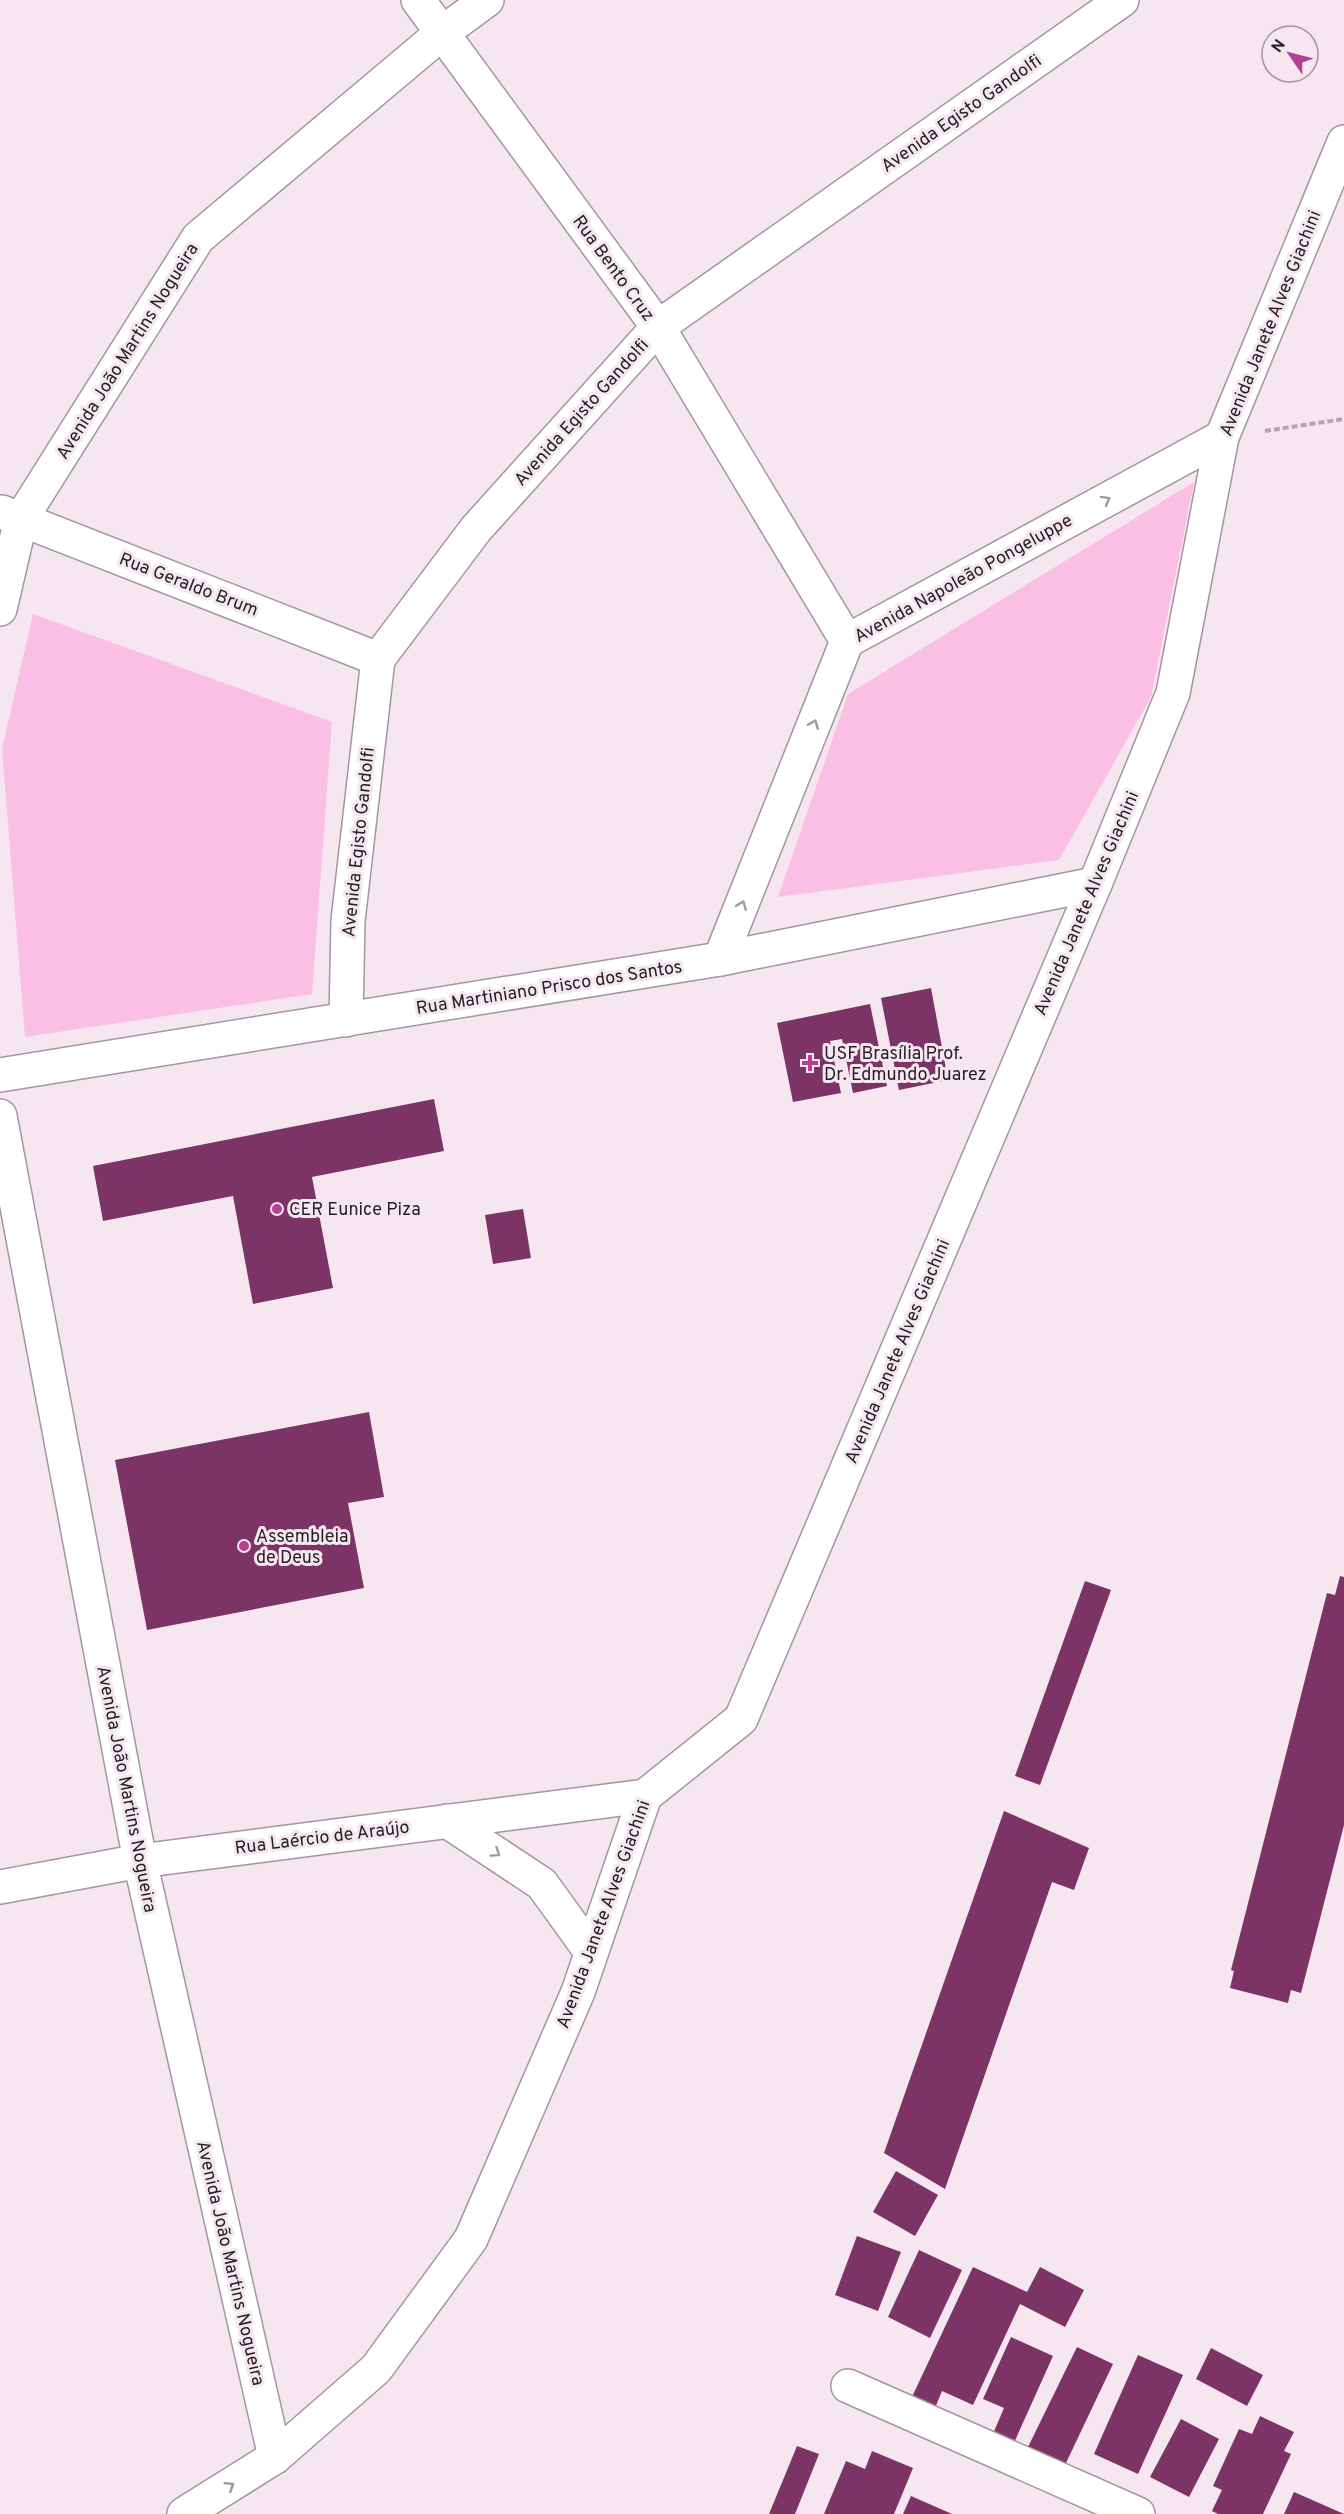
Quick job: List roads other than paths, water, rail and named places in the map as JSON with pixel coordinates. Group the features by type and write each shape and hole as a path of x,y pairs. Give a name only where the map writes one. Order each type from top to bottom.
{"street":[{"name":"Rua Bento Cruz","path":"418,0 658,327 847,641"},
{"name":"Avenida João Martins Nogueira","path":"0,609 10,515 198,238 442,33 487,0"},
{"name":"Avenida Egisto Gandolfi","path":"346,1020 348,921 378,659 476,529 658,327 1122,0"},
{"name":"Avenida Janete Alves Giachini","path":"184,2514 275,2457 376,2369 471,2239 578,1992 645,1796 741,1719 1095,884 1173,693 1222,437 1344,142"},
{"name":"Avenida Napoleão Pongeluppe","path":"720,960 847,641 1222,437"},
{"name":"Rua Geraldo Brum","path":"10,515 378,659"},
{"name":"Rua Martiniano Prisco dos Santos","path":"0,1075 720,960 1095,884"},
{"name":"Avenida João Martins Nogueira","path":"0,1116 140,1861 275,2457"},
{"name":"Rua Laércio de Araújo","path":"0,1887 140,1861 645,1796"},
{"path":"447,1821 542,1884 591,1952"},
{"path":"848,2386 1138,2514"}],"place":[{"name":"USF Brasília Prof. Dr. Edmundo Juarez","path":"810,1063"},
{"name":"CER Eunice Piza","path":"277,1209"},
{"name":"Assembleia de Deus","path":"244,1546"}]}
